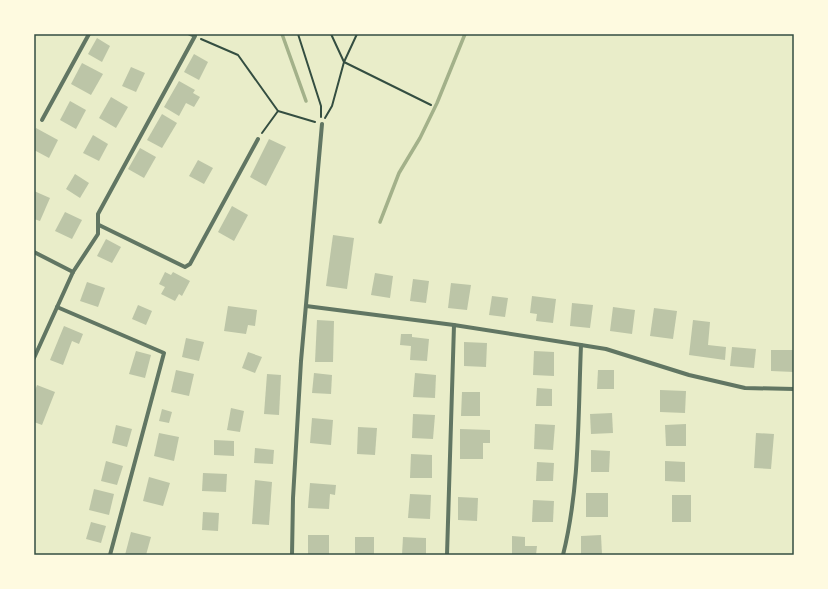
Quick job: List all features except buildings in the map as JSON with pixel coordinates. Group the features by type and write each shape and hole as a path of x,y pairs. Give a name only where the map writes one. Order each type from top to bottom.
{"street":[{"path":"42,120 89,34"},
{"path":"34,358 73,272 98,234 98,214 192,35"},
{"path":"292,555 293,490 306,306 322,124"},
{"path":"99,225 185,267 190,264 258,139"},
{"path":"34,252 73,272"},
{"path":"306,306 454,325 606,349 689,375 744,388 794,389"},
{"path":"57,307 164,352 110,555"},
{"path":"447,555 454,325"},
{"path":"563,555 569,530 574,494 581,345"}],"path":[{"path":"298,34 321,106 322,124"},
{"path":"331,34 344,62 432,105"},
{"path":"322,124 332,106 344,62 357,34"},
{"path":"192,35 238,55 278,111 322,124"},
{"path":"258,139 278,111"}],"waterway":[{"path":"282,34 306,101"},
{"path":"380,222 399,173 420,138 437,103 465,34"}]}
